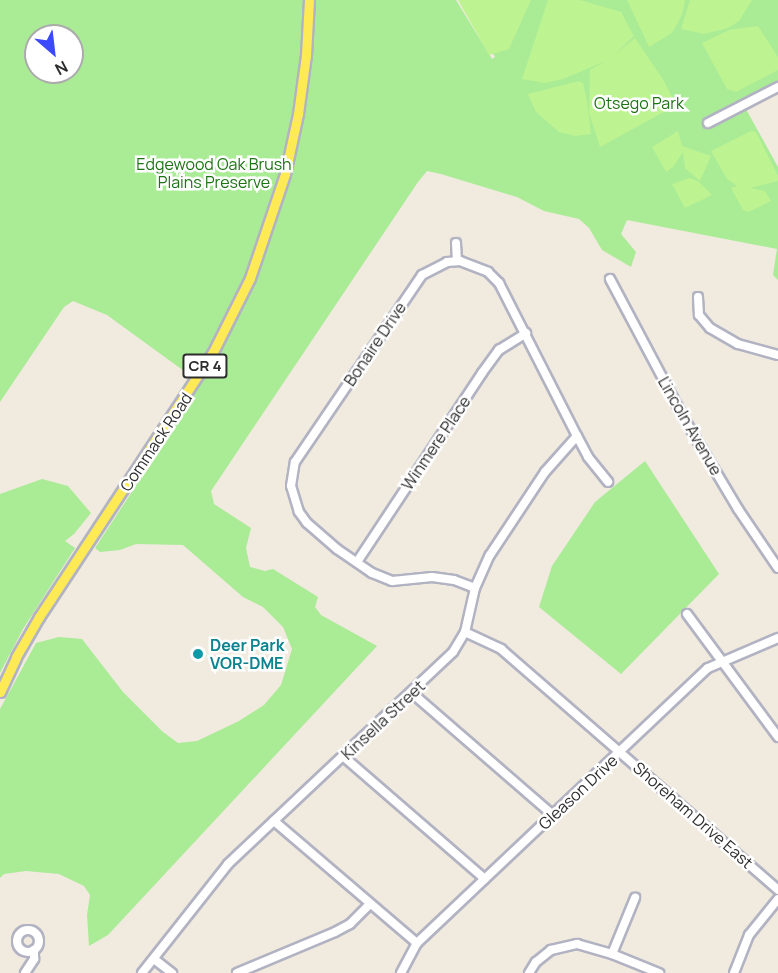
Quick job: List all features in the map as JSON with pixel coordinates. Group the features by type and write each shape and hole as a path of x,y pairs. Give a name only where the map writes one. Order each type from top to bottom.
{"main road":[{"name":"Commack Road","path":"0,692 16,657 39,617 212,354 250,278 285,174 298,114 306,55 309,0"}],"street":[{"path":"708,123 778,87"},
{"path":"456,243 457,261 488,272 509,298 588,457 608,482"},
{"name":"Bonaire Drive","path":"457,261 447,262 422,275 295,462 291,474 293,499 299,512 320,534 382,579 432,577 454,580 476,588"},
{"name":"Lincoln Avenue","path":"610,279 685,420 738,510 778,568"},
{"path":"698,297 699,315 710,328 738,344 778,355"},
{"name":"Winmere Place","path":"357,562 499,350 526,333"},
{"name":"Kinsella Street","path":"142,973 228,864 446,661 465,632 476,588 490,555 545,472 577,436"},
{"path":"687,614 778,737"},
{"name":"Shoreham Drive East","path":"465,632 501,649 778,890"},
{"name":"Gleason Drive","path":"401,973 417,943 708,668 778,638"},
{"path":"412,693 553,815"},
{"path":"344,757 485,879"},
{"path":"274,821 417,943"},
{"path":"612,954 635,898"},
{"path":"734,973 749,935 778,899"},
{"path":"237,973 335,932 350,924 370,904"},
{"path":"530,973 536,962 551,950 565,945 590,946 659,973"},
{"path":"25,973 34,959 34,950"},
{"path":"154,959 172,973"}],"green space":[{"path":"0,0 456,0 492,59 495,57 464,0 778,0 778,83 742,102 778,167 778,280 773,275 777,249 627,220 621,234 636,252 631,267 602,250 589,228 579,219 544,211 517,197 441,174 427,171 418,182 211,491 214,504 251,528 246,548 250,567 265,571 273,569 318,597 315,607 321,615 377,646 108,935 89,946 87,915 90,895 84,886 59,874 26,871 4,874 0,878 0,709 36,643 59,637 82,639 123,692 163,732 178,743 197,741 239,721 264,705 281,685 292,649 283,627 263,607 243,597 183,545 136,544 120,550 100,552 95,548 172,431 201,377 197,369 189,363 184,371 107,315 73,301 64,307 0,402"},
{"path":"458,0 531,0 509,49 489,55"},
{"name":"Otsego Park","path":"548,0 580,0 621,12 634,36 613,56 635,38 664,81 675,103 673,107 600,147 589,113 590,70 606,61 563,79 545,83 522,79"},
{"path":"627,0 685,1 682,15 672,33 649,47"},
{"path":"690,0 752,0 739,21 728,28 704,34 681,29"},
{"path":"758,26 778,57 778,70 736,92 727,89 702,43 729,30"},
{"path":"579,81 583,83 591,134 575,136 559,132 536,112 528,94"},
{"path":"678,131 682,146 711,156 700,181 685,168 683,152 673,167 666,172 652,147"},
{"path":"751,131 756,132 778,176 778,181 750,188 765,191 771,201 749,212 743,210 731,188 737,186 727,179 711,151"},
{"path":"689,178 698,181 712,195 685,208 672,184"},
{"path":"645,461 719,574 621,674 539,607 552,566 595,502"},
{"path":"42,479 68,486 91,513 74,534 65,541 75,548 23,629 0,673 0,494"}],"place":[{"name":"Deer Park VOR-DME","path":"198,654"}],"park label":[{"name":"Edgewood Oak Brush Plains Preserve","path":"214,173"}]}
